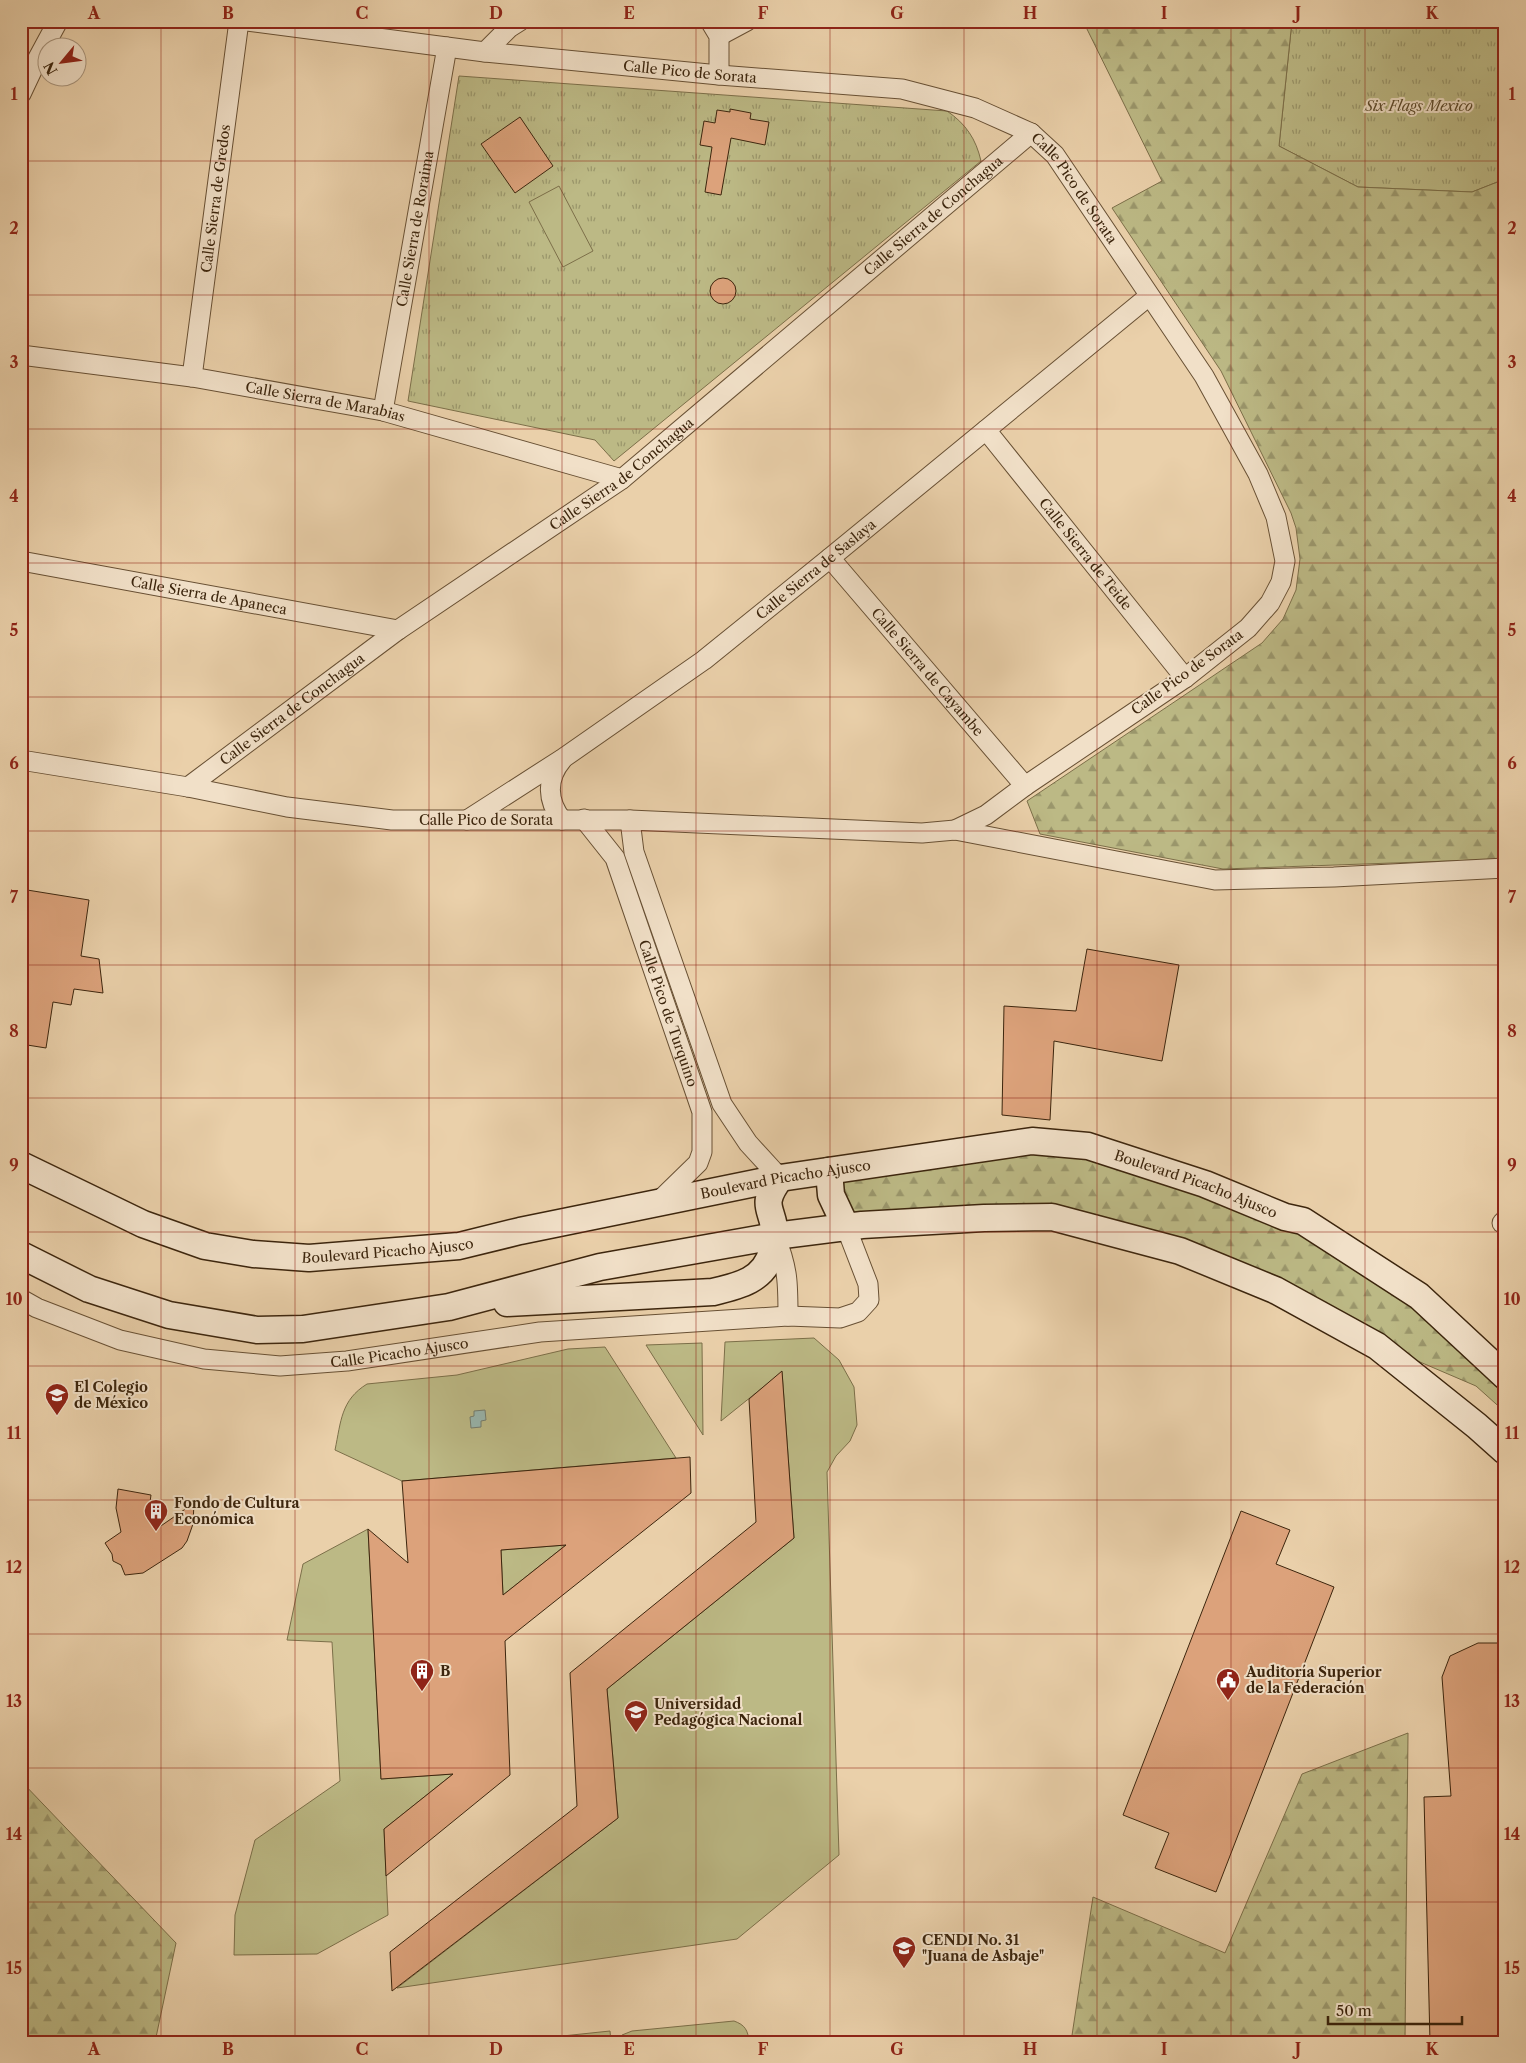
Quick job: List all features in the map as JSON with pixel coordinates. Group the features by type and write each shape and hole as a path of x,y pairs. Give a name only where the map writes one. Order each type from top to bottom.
{"main road":[{"name":"Boulevard Picacho Ajusco","path":"21,1164 143,1224 205,1246 254,1254 309,1258 459,1246 520,1231 780,1178 1032,1141 1088,1146 1205,1184 1285,1217 1303,1221 1419,1296 1505,1376"},
{"path":"829,1171 831,1195 846,1227"},
{"path":"21,1255 89,1289 169,1315 257,1330 302,1330 449,1307 713,1292 742,1286 760,1274 770,1259 775,1236 768,1207 771,1191 780,1178"},
{"path":"449,1307 600,1267 775,1236 846,1227 984,1218 1052,1217 1180,1251 1275,1290 1377,1346 1477,1426 1505,1452"}],"street":[{"path":"49,38 58,21"},
{"name":"Calle Sierra de Gredos","path":"192,377 239,21"},
{"name":"Calle Pico de Sorata","path":"247,21 291,24 485,52 719,75 902,89 975,108 1032,133 1055,155 1204,376 1258,474 1276,516 1285,561 1282,582 1270,603 1248,628 1185,678 1025,786 986,815 955,830"},
{"path":"485,52 508,28 520,21"},
{"path":"719,75 714,29 746,21"},
{"name":"Calle Sierra de Roraima","path":"383,411 447,47"},
{"path":"21,68 38,58"},
{"path":"21,94 38,58"},
{"name":"Calle Sierra de Conchagua","path":"188,787 398,630 622,479 1032,133"},
{"name":"Calle Sierra de Saslaya","path":"467,820 562,759 704,660 1149,296"},
{"name":"Calle Sierra de Marabias","path":"21,355 192,377 383,411 622,479"},
{"name":"Calle Sierra de Teide","path":"986,430 1185,678"},
{"name":"Calle Sierra de Cayambe","path":"830,558 1025,786"},
{"name":"Calle Sierra de Apaneca","path":"21,561 398,630"},
{"path":"562,759 553,772 550,788 553,805 562,820"},
{"name":"Calle Pico de Sorata","path":"21,760 188,787 287,806 382,818 630,820 922,833 955,830 1215,880 1334,877 1505,868"},
{"name":"Calle Pico de Turquino","path":"584,819 615,858 702,1112 702,1152 698,1163 658,1202"},
{"name":"Calle Pico de Turquino","path":"630,820 634,852 722,1104 748,1143 780,1178"},
{"name":"Calle Picacho Ajusco","path":"21,1299 37,1308 120,1340 204,1359 280,1366 347,1361 540,1332 788,1316 840,1318 858,1312 869,1300 868,1284 846,1227"},
{"path":"775,1236 784,1258 788,1280 788,1316"}],"green space":[{"path":"1083,21 1292,21 1279,146 1358,187 1472,192 1505,179 1505,859 1223,869 1040,834 1027,801 1262,643 1283,619 1296,590 1300,559 1296,528 1291,513 1221,371 1112,208 1162,181"},
{"name":"Six Flags Mexico","path":"1292,21 1505,21 1505,179 1472,192 1358,187 1279,146"},
{"path":"459,76 947,111 965,127 973,139 981,161 614,461 595,440 408,401"},
{"path":"559,186 593,251 563,267 529,202"},
{"path":"1087,1149 1302,1224 1417,1297 1505,1380 1505,1412 1476,1386 1378,1344 1275,1289 1051,1215 847,1222 836,1170"},
{"path":"814,1338 839,1360 854,1387 857,1425 850,1441 836,1456 827,1472 839,1855 737,1939 397,1988 618,1818 607,1689 794,1538 782,1372 721,1421 725,1342"},
{"path":"702,1343 703,1435 646,1345"},
{"path":"605,1347 676,1458 402,1481 335,1450 341,1421 347,1404 358,1390 367,1384 457,1375 568,1349"},
{"path":"368,1529 381,1779 453,1774 384,1829 388,1915 317,1954 234,1955 235,1915 255,1840 340,1781 332,1642 287,1640 303,1564"},
{"path":"566,1545 503,1595 501,1550"},
{"path":"1408,1733 1405,2042 1071,2042 1093,1897 1225,1953 1302,1774"},
{"path":"21,1781 176,1943 155,2042 21,2042"},
{"path":"734,2021 745,2028 749,2042 618,2042 622,2035 632,2031"},
{"path":"610,2031 611,2042 535,2042 534,2039"}],"water":[{"path":"485,1410 486,1420 481,1421 481,1427 471,1428 470,1417 474,1416 474,1411"}],"building":[{"path":"730,109 751,113 750,119 769,122 765,145 731,138 721,195 705,192 712,147 700,145 704,121 715,123 717,110 730,112"},
{"path":"520,117 553,166 515,193 481,144"},
{"path":"723,278 732,282 736,291 732,300 723,304 714,300 710,291 714,282"},
{"path":"21,889 89,900 81,956 99,959 103,993 74,989 71,1005 53,1002 46,1048 21,1044"},
{"path":"1087,949 1179,965 1162,1061 1054,1041 1050,1120 1002,1115 1004,1006 1076,1011"},
{"path":"782,1371 794,1538 607,1689 618,1818 392,1991 390,1952 577,1806 570,1673 756,1522 749,1399"},
{"path":"690,1457 691,1493 505,1641 510,1775 386,1876 384,1829 453,1774 381,1779 368,1529 408,1563 402,1481","holes":["566,1545 503,1595 501,1550"]},
{"name":"Fondo de Cultura Económica","path":"118,1489 151,1495 149,1509 155,1530 194,1503 193,1524 187,1541 182,1548 143,1573 125,1575 121,1565 113,1561 112,1554 105,1543 121,1532 116,1508"},
{"name":"Auditoría Superior de la Federación","path":"1241,1511 1290,1530 1276,1564 1334,1587 1216,1892 1155,1868 1169,1833 1123,1815"},
{"path":"1478,1643 1505,1643 1505,2042 1430,2042 1424,1797 1451,1796 1442,1677 1450,1656"}],"place":[{"name":"El Colegio de México","path":"57,1416"},
{"name":"Fondo de Cultura Económica","path":"156,1532"},
{"name":"B","path":"422,1692"},
{"name":"Auditoría Superior de la Federación","path":"1228,1701"},
{"name":"Universidad Pedagógica Nacional","path":"636,1733"},
{"name":"CENDI No. 31 \"Juana de Asbaje\"","path":"904,1969"}]}
